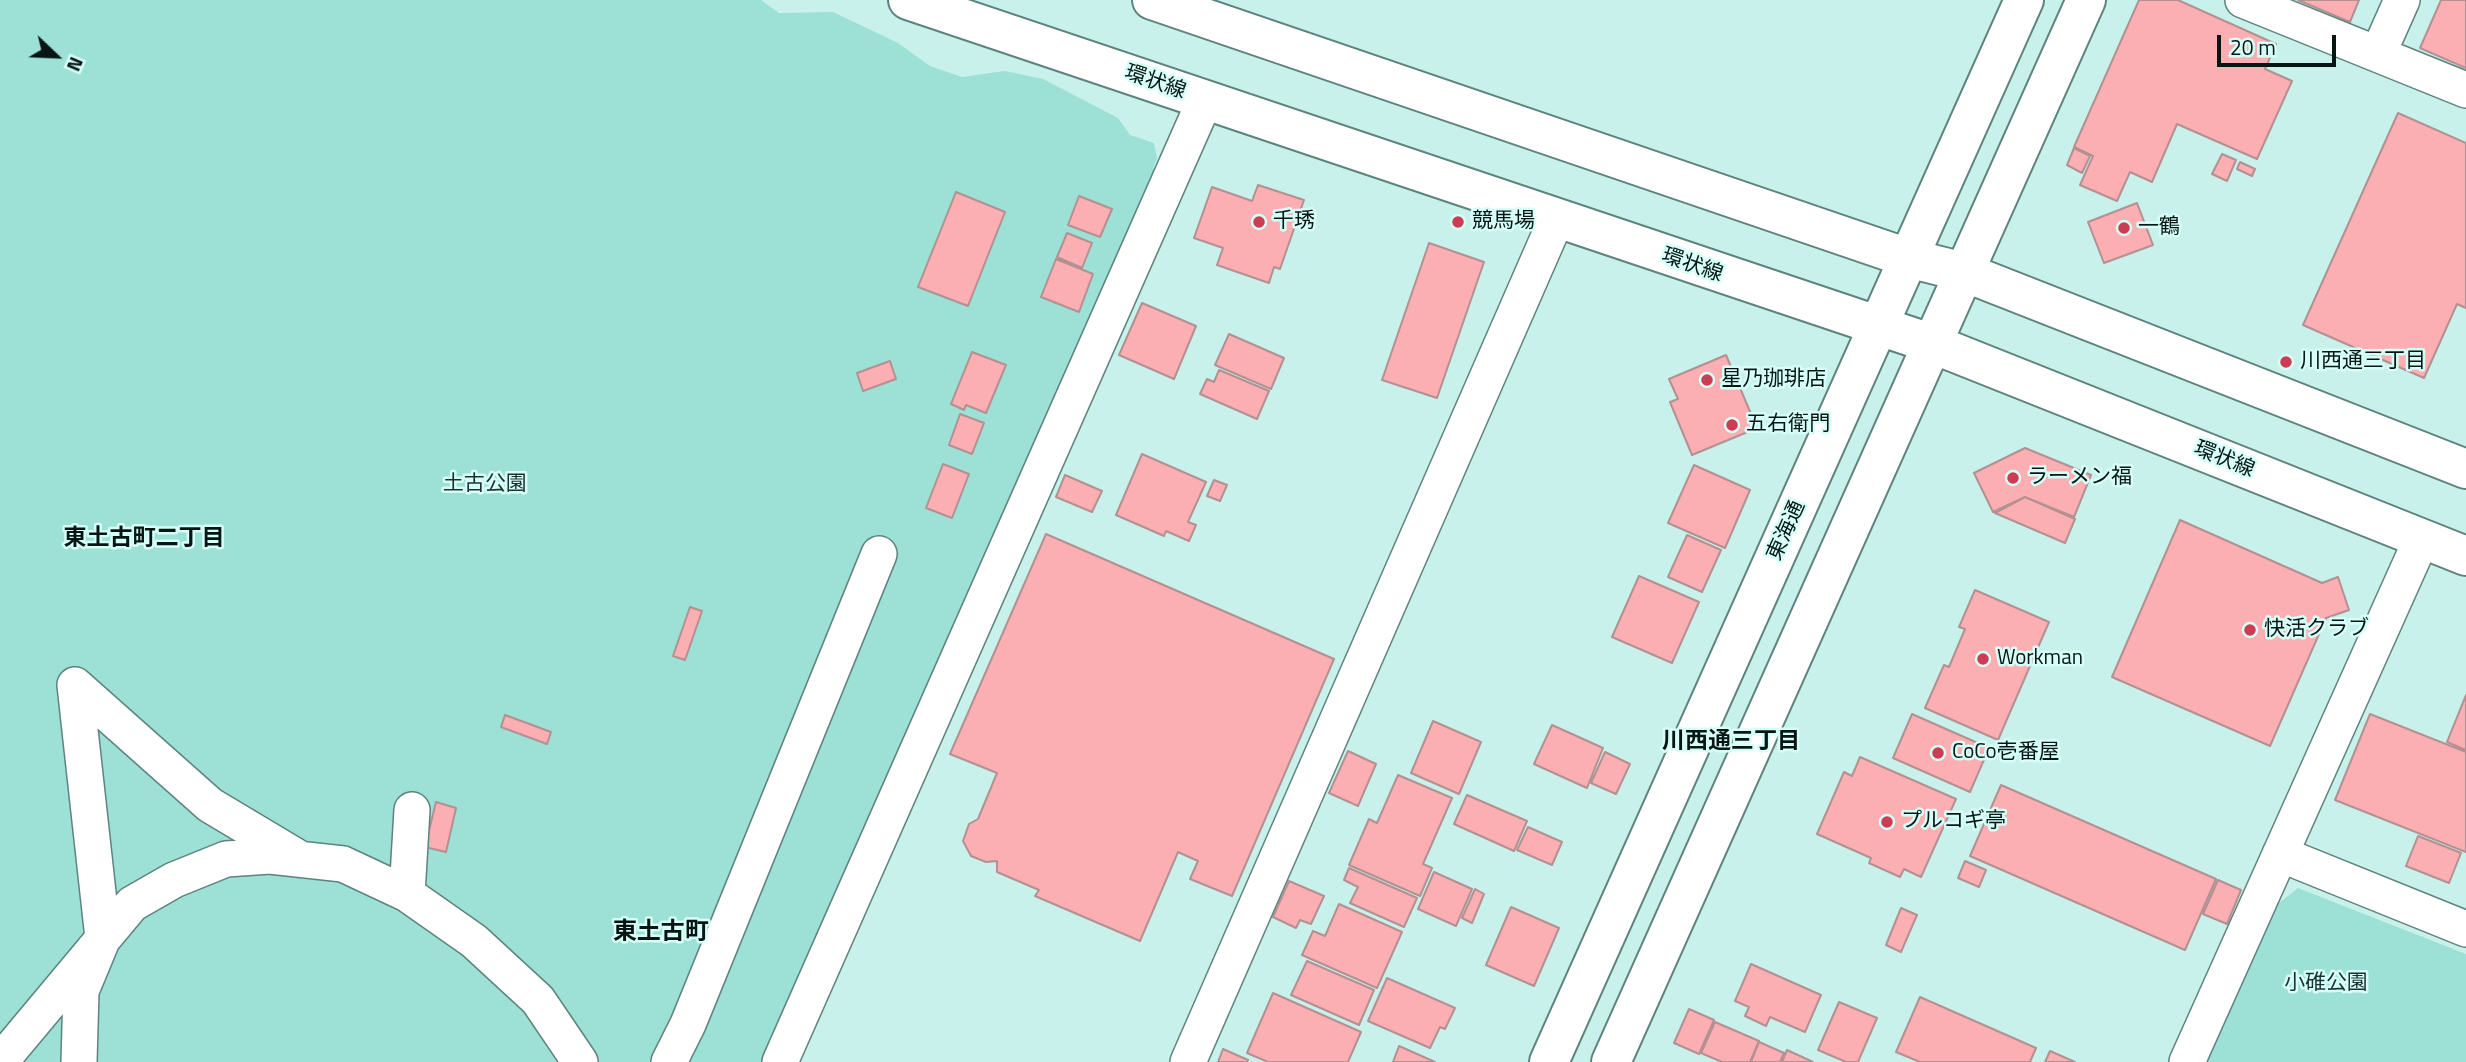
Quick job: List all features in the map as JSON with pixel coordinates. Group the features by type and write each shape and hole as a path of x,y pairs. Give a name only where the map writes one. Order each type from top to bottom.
{"main road":[{"name":"環状線","path":"908,0 1556,220 1933,344 2466,556"},
{"path":"1152,0 1908,258 1964,272 2463,459"},
{"name":"東海通","path":"1549,1062 2024,0"},
{"path":"1612,1062 2086,0"}],"street":[{"path":"2243,0 2466,90"},
{"path":"2378,54 2402,0"},
{"path":"780,1062 1205,100"},
{"path":"1188,1062 1556,220"},
{"path":"2187,1062 2422,538"},
{"path":"669,1062 688,1024 879,554"},
{"path":"79,1062 81,991 103,938 75,685 210,805 300,859"},
{"path":"407,894 412,810"},
{"path":"2280,854 2466,929"},
{"path":"0,1062 132,904 174,880 226,859 270,856 343,864 407,894 474,941 538,1000 580,1062"}],"green space":[{"name":"土古公園","path":"0,0 761,0 779,13 833,12 898,43 930,66 962,77 1005,71 1043,79 1118,118 1130,135 1154,143 1157,158 1153,168 1162,181 960,636 940,654 761,1062 0,1062"},
{"name":"小碓公園","path":"2298,888 2466,954 2466,1062 2205,1062 2274,907"}],"building":[{"path":"2139,0 2178,0 2276,44 2265,69 2292,81 2257,159 2177,124 2152,182 2130,172 2117,201 2080,185 2093,156 2074,147"},
{"path":"2298,0 2359,0 2350,22"},
{"path":"2441,0 2466,0 2466,68 2420,48"},
{"path":"2398,113 2466,143 2466,308 2457,304 2424,378 2303,325"},
{"path":"2074,148 2090,156 2082,173 2067,165"},
{"path":"2222,154 2236,160 2227,181 2212,174"},
{"path":"2240,162 2255,169 2252,176 2237,169"},
{"path":"1258,185 1304,200 1280,269 1274,267 1269,283 1217,265 1223,248 1194,238 1212,187 1252,201"},
{"path":"956,192 1005,212 968,306 918,287"},
{"path":"1079,196 1112,209 1100,237 1068,225"},
{"path":"2137,203 2153,245 2104,263 2088,222"},
{"path":"1067,233 1092,243 1082,268 1057,257"},
{"path":"1429,243 1484,262 1437,398 1382,380"},
{"path":"1056,259 1093,274 1079,312 1041,297"},
{"path":"1142,303 1196,326 1174,379 1119,355"},
{"path":"1229,334 1284,358 1271,389 1215,365"},
{"path":"972,352 1006,365 986,413 966,405 964,410 951,404"},
{"path":"1726,355 1757,428 1692,455 1670,402 1678,399 1669,379"},
{"path":"890,361 896,379 863,391 857,373"},
{"path":"1219,370 1269,391 1257,419 1200,394 1207,379 1214,382"},
{"path":"960,414 984,423 972,454 949,445"},
{"path":"2025,448 2091,475 2074,517 2025,497 1993,512 1974,473"},
{"path":"1142,454 1206,482 1188,522 1196,525 1189,541 1166,531 1164,536 1116,515"},
{"path":"943,464 969,474 952,518 926,508"},
{"path":"1694,465 1750,490 1725,548 1668,523"},
{"path":"1065,475 1102,491 1092,512 1056,497"},
{"path":"1214,480 1227,485 1220,501 1207,496"},
{"path":"2025,497 2075,519 2065,543 1995,513"},
{"path":"2180,520 2322,583 2338,577 2349,610 2326,618 2270,746 2112,677"},
{"path":"1046,534 1334,659 1232,896 1190,879 1198,861 1178,852 1140,941 1035,896 1039,890 997,872 997,861 986,862 971,856 963,841 969,824 978,819 997,773 950,754"},
{"path":"1687,535 1721,550 1702,592 1668,577"},
{"path":"1639,576 1699,602 1672,663 1612,637"},
{"path":"1975,590 2049,622 1998,740 1925,708 1944,665 1949,667 1965,629 1959,627"},
{"path":"690,607 702,611 685,660 673,656"},
{"path":"2466,695 2466,750 2447,742"},
{"path":"1912,714 1989,748 1970,792 1893,758"},
{"path":"2370,714 2466,752 2466,852 2335,800"},
{"path":"505,715 551,732 547,744 501,727"},
{"path":"1433,721 1481,742 1459,794 1411,773"},
{"path":"1552,725 1603,748 1587,788 1534,764"},
{"path":"1348,751 1376,764 1358,806 1329,793"},
{"path":"1605,752 1630,764 1616,794 1591,783"},
{"path":"1860,757 1956,799 1921,877 1904,869 1900,877 1869,863 1871,858 1817,834 1844,772 1852,776"},
{"path":"1398,775 1452,798 1423,864 1432,868 1420,896 1349,865 1369,819 1377,823"},
{"path":"2001,785 2216,879 2185,950 1970,856"},
{"path":"1467,795 1527,821 1514,851 1454,824"},
{"path":"436,802 456,808 446,852 425,847"},
{"path":"1528,827 1562,842 1552,865 1517,850"},
{"path":"2418,836 2461,853 2449,883 2406,866"},
{"path":"1965,861 1986,870 1979,887 1958,878"},
{"path":"1349,868 1417,898 1404,927 1350,903 1358,887 1344,880"},
{"path":"1434,872 1472,889 1456,926 1418,909"},
{"path":"2218,880 2241,890 2227,924 2203,914"},
{"path":"1289,881 1324,896 1311,924 1300,920 1296,928 1273,917"},
{"path":"1475,889 1484,894 1472,923 1462,918"},
{"path":"1339,904 1402,932 1377,988 1302,955 1313,931 1325,936"},
{"path":"1511,907 1559,928 1534,986 1486,965"},
{"path":"1901,908 1917,915 1901,952 1886,945"},
{"path":"1307,961 1374,990 1359,1025 1291,995"},
{"path":"1751,964 1821,995 1805,1032 1770,1017 1766,1026 1745,1016 1749,1007 1735,1001"},
{"path":"1387,978 1455,1008 1445,1029 1440,1027 1430,1048 1368,1021"},
{"path":"1273,993 1361,1032 1348,1062 1268,1062 1247,1053"},
{"path":"1920,997 2036,1048 2030,1062 1920,1062 1896,1052"},
{"path":"1839,1002 1877,1018 1858,1062 1846,1062 1818,1050"},
{"path":"1689,1009 1714,1020 1699,1054 1674,1043"},
{"path":"1715,1022 1759,1041 1750,1062 1722,1062 1701,1053"},
{"path":"1759,1042 1784,1053 1780,1062 1751,1062"},
{"path":"1399,1046 1435,1062 1393,1062"},
{"path":"1223,1049 1248,1060 1218,1062"},
{"path":"1787,1050 1813,1062 1782,1062"},
{"path":"2050,1051 2075,1062 2045,1062"}],"place":[{"name":"千琇","path":"1259,222"},
{"name":"競馬場","path":"1458,222"},
{"name":"一鶴","path":"2124,228"},
{"name":"川西通三丁目","path":"2286,362"},
{"name":"星乃珈琲店","path":"1707,380"},
{"name":"五右衛門","path":"1732,425"},
{"name":"ラーメン福","path":"2013,478"},
{"name":"快活クラブ","path":"2250,630"},
{"name":"Workman","path":"1983,659"},
{"name":"CoCo壱番屋","path":"1938,753"},
{"name":"プルコギ亭","path":"1887,822"}],"district":[{"name":"東土古町二丁目","path":"144,539"},
{"name":"川西通三丁目","path":"1731,742"},
{"name":"東土古町","path":"661,933"}]}
